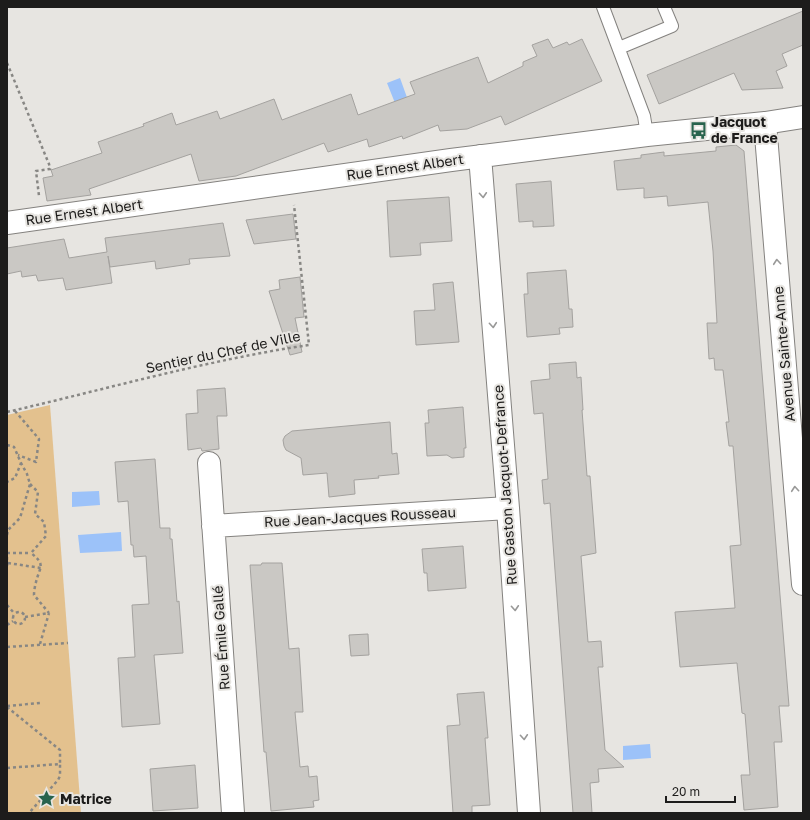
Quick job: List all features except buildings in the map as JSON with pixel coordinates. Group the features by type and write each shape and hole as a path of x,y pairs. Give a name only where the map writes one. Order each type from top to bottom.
{"street":[{"name":"Rue Ernest Albert","path":"7,223 480,156 647,135 766,124 803,117"},
{"name":"Avenue Sainte-Anne","path":"766,124 803,584"},
{"name":"Rue Gaston Jacquot-Defrance","path":"480,156 508,508 529,813"},
{"name":"Rue Émile Gallé","path":"209,463 233,813"},
{"name":"Rue Jean-Jacques Rousseau","path":"213,526 508,508"}],"lane":[{"path":"603,7 644,116 647,135"},
{"path":"619,48 672,26 664,7"}],"path":[{"path":"7,63 49,164 50,169 36,171 42,217"},
{"name":"Sentier du Chef de Ville","path":"7,412 182,369 267,351 309,344 292,183"},
{"path":"15,411 39,440 36,462 18,455"},
{"path":"7,445 14,447 27,474 30,484 38,492 35,514 44,522 46,536 31,553"},
{"path":"7,482 15,478 21,463"},
{"path":"7,535 8,529 20,518 30,484"},
{"path":"7,553 31,553 38,559 41,568 36,581 34,595 50,613"},
{"path":"7,557 7,566"},
{"path":"8,563 41,568"},
{"path":"7,605 14,613"},
{"path":"14,613 20,612 25,617"},
{"path":"13,621 12,617 14,613"},
{"path":"25,617 50,613"},
{"path":"40,644 50,613"},
{"path":"13,621 16,624 21,624 25,621 25,617"},
{"path":"7,625 13,621"},
{"path":"7,647 68,643"},
{"path":"7,706 40,703"},
{"path":"7,706 60,750 60,776 29,813"},
{"path":"7,768 60,764"}],"shaded area":[{"path":"50,405 81,813 7,813 7,415"}],"water":[{"path":"400,78 409,103 397,108 387,83"},
{"path":"99,491 100,505 72,507 72,492"},
{"path":"121,532 122,551 80,553 78,535"},
{"path":"650,744 651,758 623,760 623,746"}],"place":[{"name":"Jacquot de France","path":"698,130"},
{"name":"Matrice","path":"47,799"}]}
